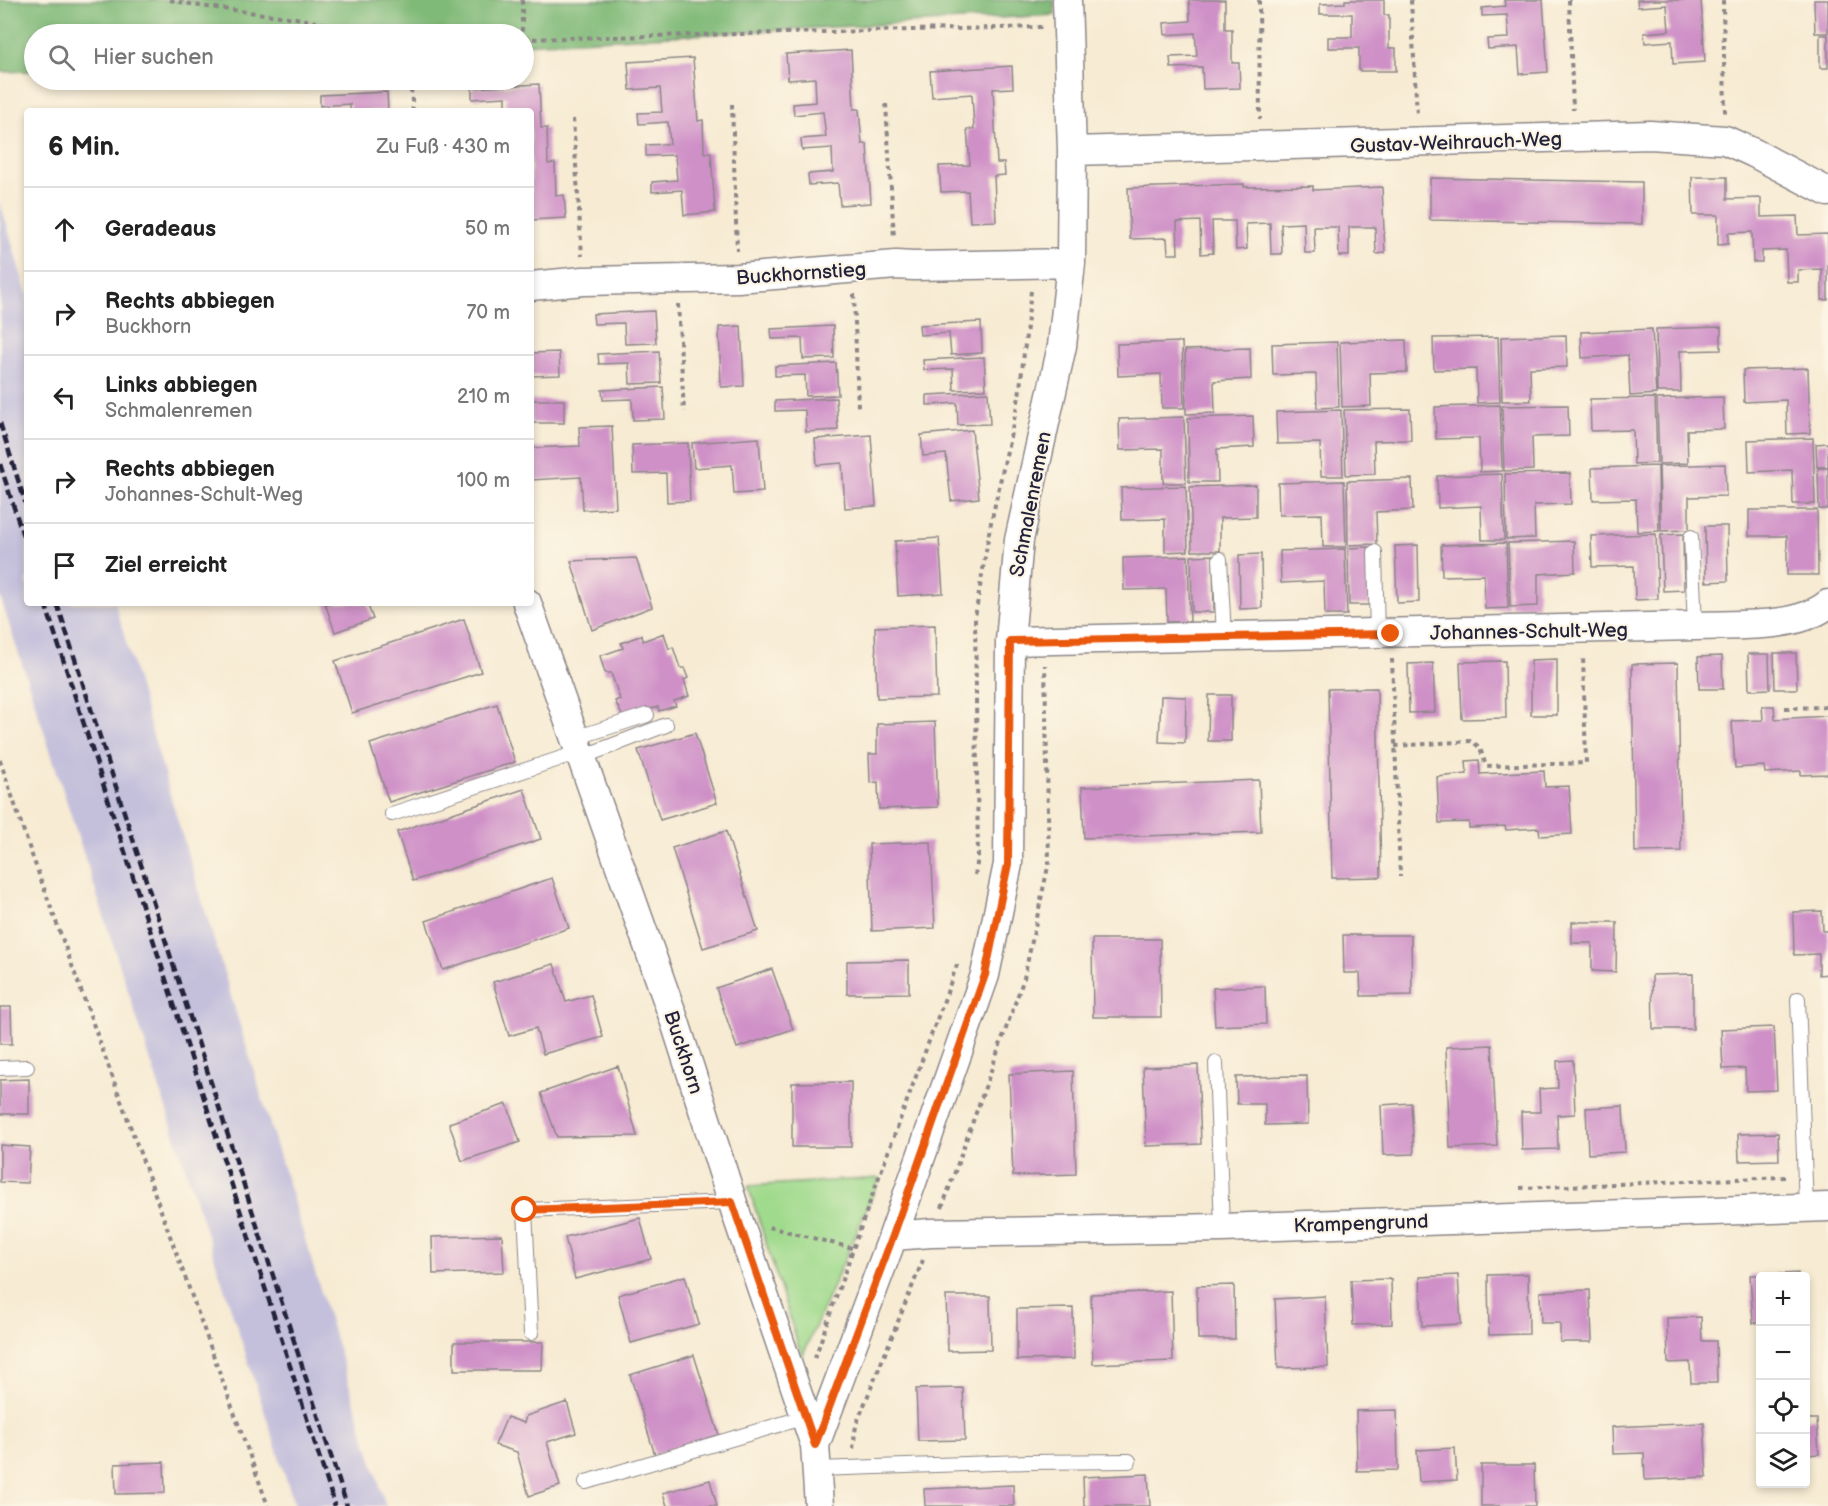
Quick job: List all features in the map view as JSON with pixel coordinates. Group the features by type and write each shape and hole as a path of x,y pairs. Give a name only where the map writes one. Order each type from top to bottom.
{"street":[{"name":"Schmalenremen","path":"816,1457 985,975 1008,864 1010,641 1019,540 1062,346 1071,263 1072,151 1068,13"},
{"name":"Gustav-Weihrauch-Weg","path":"1072,151 1650,135 1725,140 1828,192"},
{"name":"Buckhornstieg","path":"534,286 583,282 738,278 896,265 1071,263"},
{"name":"Johannes-Schult-Weg","path":"1010,641 1583,630 1792,622 1818,612 1828,604"},
{"name":"Buckhorn","path":"528,606 675,1022 735,1210 803,1409 816,1457 819,1506"},
{"name":"Krampengrund","path":"893,1236 1222,1228 1817,1207"}],"lane":[{"path":"1691,537 1695,626"},
{"path":"1375,552 1384,634"},
{"path":"1221,559 1224,637"},
{"path":"579,749 647,715"},
{"path":"392,814 579,749 666,725"},
{"path":"1798,999 1817,1207"},
{"path":"1215,1063 1222,1228"},
{"path":"0,1068 27,1067"},
{"path":"531,1332 525,1210 735,1210"},
{"path":"586,1482 803,1409"},
{"path":"816,1457 1016,1462 1129,1461"}],"path":[{"path":"170,0 325,24"},
{"path":"522,0 522,24"},
{"path":"1259,0 1260,147"},
{"path":"1411,0 1418,143"},
{"path":"1569,0 1574,138"},
{"path":"1723,0 1725,140"},
{"path":"534,39 1068,13"},
{"path":"411,90 413,108"},
{"path":"886,104 896,265"},
{"path":"732,105 738,278"},
{"path":"573,119 583,282"},
{"path":"975,880 978,858 975,617 990,527 1019,398 1028,336 1034,263"},
{"path":"853,269 858,407"},
{"path":"676,279 684,412"},
{"path":"1395,746 1472,741 1480,748 1486,766 1586,763 1583,630"},
{"path":"1384,634 1395,746 1400,877"},
{"path":"1785,708 1828,708"},
{"path":"0,760 29,847 268,1506"},
{"path":"803,1409 852,1248 884,1167 961,953"},
{"path":"735,1210 852,1248"}],"shaded area":[{"path":"0,201 24,285 24,606 116,606 173,805 386,1506 295,1506 0,596"}],"green space":[{"path":"0,0 1054,0 1055,15 534,43 534,24 24,24 24,71 0,72"},
{"path":"880,1178 802,1357 748,1186"}],"building":[{"path":"1189,0 1225,0 1225,29 1232,29 1232,63 1239,63 1240,88 1203,89 1202,67 1171,68 1170,57 1197,56 1195,33 1165,35 1164,23 1190,21"},
{"path":"1345,0 1384,0 1384,15 1389,15 1389,48 1396,48 1396,71 1359,71 1359,48 1328,48 1328,37 1352,37 1352,14 1320,14 1320,4 1345,3"},
{"path":"1504,0 1543,0 1548,72 1520,74 1518,47 1488,49 1487,39 1509,38 1507,15 1482,16 1482,8 1505,6"},
{"path":"1637,0 1701,0 1705,62 1673,64 1672,41 1645,43 1644,33 1669,31 1667,5 1638,7"},
{"path":"1814,0 1828,0 1828,33 1815,33"},
{"path":"1820,35 1828,35 1828,68 1820,68"},
{"path":"851,50 854,109 859,109 862,144 867,144 871,203 840,205 838,183 809,185 808,174 833,172 832,148 802,150 801,139 826,137 823,112 794,115 793,104 816,102 815,78 788,80 786,54"},
{"path":"693,58 698,121 703,120 704,153 711,152 715,212 684,215 682,190 652,192 652,182 677,180 675,155 646,156 646,145 670,144 668,122 639,124 638,113 662,112 660,88 630,90 628,62"},
{"path":"1012,66 1013,88 993,89 997,163 1004,163 1005,175 994,176 996,221 970,222 968,191 941,192 939,166 970,165 967,129 974,129 972,94 932,97 930,71"},
{"path":"534,84 539,84 541,128 547,128 548,164 555,163 556,196 564,195 566,218 534,220 534,108 506,108 506,97 472,99 472,90 534,90"},
{"path":"387,92 388,108 350,108 350,104 320,106 320,95"},
{"path":"1692,177 1727,177 1727,199 1761,198 1761,217 1797,216 1798,235 1828,234 1828,300 1822,300 1822,269 1798,270 1798,282 1787,282 1786,250 1762,251 1762,262 1753,262 1752,232 1728,233 1728,244 1718,245 1718,215 1693,215"},
{"path":"1430,178 1642,182 1642,224 1430,220"},
{"path":"1244,184 1244,187 1313,186 1313,190 1382,187 1385,253 1376,254 1375,227 1349,227 1349,256 1339,256 1338,227 1314,227 1315,253 1305,253 1304,223 1281,224 1282,254 1271,254 1270,223 1246,224 1247,249 1236,250 1235,221 1212,221 1213,253 1201,254 1200,221 1177,222 1178,254 1168,254 1167,238 1130,239 1128,188"},
{"path":"654,311 656,343 625,344 624,323 594,324 593,314"},
{"path":"981,322 982,353 951,355 949,333 920,335 919,325"},
{"path":"741,326 744,386 721,387 719,327"},
{"path":"833,326 834,358 803,359 802,338 772,339 771,329"},
{"path":"1721,327 1721,350 1680,351 1681,392 1657,392 1656,329"},
{"path":"1652,329 1656,394 1630,396 1628,355 1582,358 1581,332"},
{"path":"1566,335 1567,367 1530,368 1531,401 1502,401 1501,337"},
{"path":"1498,337 1500,402 1477,403 1476,369 1434,370 1433,338"},
{"path":"1406,340 1407,372 1370,373 1371,406 1342,407 1340,342"},
{"path":"1182,342 1184,408 1162,408 1161,374 1118,376 1117,344"},
{"path":"1337,342 1339,407 1317,408 1316,374 1273,375 1272,344"},
{"path":"1250,348 1251,379 1214,381 1215,413 1186,414 1185,350"},
{"path":"659,351 661,383 630,384 629,363 599,364 598,354"},
{"path":"559,352 560,375 534,376 534,353"},
{"path":"984,357 986,389 954,390 953,369 924,370 923,360"},
{"path":"836,363 838,395 806,396 805,375 775,376 775,366"},
{"path":"1808,368 1810,433 1787,434 1786,400 1744,402 1743,370"},
{"path":"663,387 665,419 633,420 632,399 603,400 602,390"},
{"path":"988,392 990,424 958,425 957,403 927,405 927,395"},
{"path":"1723,397 1724,429 1687,430 1688,463 1659,464 1657,399"},
{"path":"836,398 838,430 806,432 805,410 775,411 775,401"},
{"path":"1655,398 1657,463 1634,464 1633,430 1591,431 1590,399"},
{"path":"534,400 564,400 564,423 534,423"},
{"path":"1500,405 1502,471 1480,472 1479,438 1436,439 1435,407"},
{"path":"1568,405 1569,436 1532,437 1533,470 1504,471 1502,406"},
{"path":"1410,409 1411,440 1374,441 1375,474 1346,475 1344,410"},
{"path":"1341,410 1343,476 1321,476 1320,443 1277,444 1276,412"},
{"path":"1253,416 1254,447 1217,449 1218,482 1189,482 1188,418"},
{"path":"1184,417 1186,483 1163,483 1163,449 1120,450 1119,419"},
{"path":"612,426 616,508 583,510 581,477 534,480 534,448 580,446 579,427"},
{"path":"972,430 979,498 951,501 946,454 923,456 921,435"},
{"path":"871,435 876,506 845,508 842,463 817,465 815,439"},
{"path":"759,438 763,492 734,494 732,465 694,468 692,443"},
{"path":"1813,438 1815,504 1793,504 1792,470 1749,472 1748,440"},
{"path":"688,443 690,501 667,502 666,473 633,474 632,445"},
{"path":"1828,443 1828,467 1817,467 1816,444"},
{"path":"1725,464 1726,496 1689,497 1689,530 1661,531 1659,466"},
{"path":"1658,466 1659,531 1637,532 1636,499 1593,500 1592,468"},
{"path":"1818,468 1828,468 1828,509 1819,509"},
{"path":"1570,473 1571,504 1534,505 1535,538 1506,539 1505,474"},
{"path":"1502,474 1504,540 1482,540 1481,506 1438,508 1437,476"},
{"path":"1412,479 1413,510 1376,512 1377,544 1348,545 1347,481"},
{"path":"1344,481 1346,547 1323,547 1322,514 1279,515 1278,483"},
{"path":"1256,485 1256,517 1220,518 1220,551 1192,551 1190,487"},
{"path":"1186,486 1188,551 1165,552 1165,519 1122,520 1121,488"},
{"path":"1749,510 1817,510 1818,575 1787,575 1787,536 1749,536"},
{"path":"1705,526 1727,526 1728,581 1706,582"},
{"path":"1656,534 1658,599 1635,600 1634,566 1592,567 1591,536"},
{"path":"1683,534 1684,590 1663,591 1661,535"},
{"path":"939,538 943,593 898,596 895,541"},
{"path":"1574,541 1575,572 1538,574 1538,606 1510,607 1508,543"},
{"path":"1506,543 1508,608 1485,609 1484,575 1442,576 1441,545"},
{"path":"1418,545 1419,602 1397,603 1395,546"},
{"path":"1369,547 1370,605 1349,605 1348,548"},
{"path":"1345,549 1347,615 1325,615 1324,581 1281,583 1280,551"},
{"path":"1261,554 1262,608 1240,609 1239,555"},
{"path":"1213,555 1214,612 1192,612 1191,556"},
{"path":"1188,556 1190,622 1167,622 1166,589 1124,590 1123,558"},
{"path":"636,558 652,607 592,630 571,561"},
{"path":"326,606 368,606 373,619 335,632"},
{"path":"464,619 481,672 352,713 335,661"},
{"path":"935,625 937,697 877,698 875,627"},
{"path":"664,633 669,649 673,647 680,668 684,668 688,678 684,680 689,696 674,701 676,706 659,711 658,707 623,717 615,701 620,699 611,673 605,673 600,656 623,648 621,643 642,635 643,641"},
{"path":"1774,653 1796,653 1797,689 1775,689"},
{"path":"1748,654 1769,654 1770,689 1749,690"},
{"path":"1722,656 1723,689 1699,689 1698,657"},
{"path":"1557,659 1557,715 1531,715 1531,660"},
{"path":"1505,661 1506,718 1462,719 1460,662"},
{"path":"1433,663 1435,712 1409,713 1408,664"},
{"path":"1678,663 1681,851 1635,852 1632,664"},
{"path":"1377,688 1381,877 1332,878 1328,689"},
{"path":"1209,695 1231,695 1231,741 1208,741"},
{"path":"1161,696 1186,697 1185,743 1159,742"},
{"path":"497,704 515,762 389,802 370,744"},
{"path":"1762,706 1774,706 1775,719 1828,716 1828,774 1801,775 1801,771 1765,773 1764,766 1735,768 1732,721 1763,720"},
{"path":"935,722 938,807 879,809 878,782 870,783 869,754 877,754 877,724"},
{"path":"695,733 717,803 660,820 638,750"},
{"path":"1479,760 1480,774 1544,771 1545,787 1569,786 1572,834 1540,836 1539,828 1506,830 1505,826 1469,828 1469,822 1439,823 1437,777 1467,774 1466,761"},
{"path":"1259,780 1261,832 1084,838 1082,787"},
{"path":"524,789 541,839 413,881 397,832"},
{"path":"726,831 758,931 703,948 672,848"},
{"path":"931,842 935,928 872,931 869,844"},
{"path":"552,878 569,928 443,970 426,921"},
{"path":"1822,911 1823,931 1828,931 1828,974 1819,975 1819,954 1794,955 1793,912"},
{"path":"1572,922 1617,922 1616,972 1592,971 1592,943 1572,943"},
{"path":"1343,935 1411,935 1412,995 1361,996 1360,973 1344,973"},
{"path":"1092,939 1160,939 1161,1017 1093,1017"},
{"path":"909,960 909,993 847,994 847,961"},
{"path":"554,964 566,1002 591,995 603,1037 543,1054 536,1028 509,1036 493,982"},
{"path":"772,969 793,1029 737,1048 716,988"},
{"path":"1693,974 1693,1029 1653,1029 1652,975"},
{"path":"1265,986 1266,1024 1215,1026 1213,988"},
{"path":"0,1007 11,1007 12,1044 0,1044"},
{"path":"1774,1027 1777,1090 1746,1091 1745,1068 1723,1069 1721,1029"},
{"path":"1492,1045 1497,1146 1450,1148 1446,1047"},
{"path":"1573,1060 1575,1114 1557,1115 1558,1149 1522,1150 1521,1112 1540,1112 1539,1089 1558,1088 1557,1061"},
{"path":"1198,1065 1201,1144 1146,1146 1143,1067"},
{"path":"618,1066 637,1136 557,1137 541,1093"},
{"path":"1073,1071 1076,1174 1013,1176 1009,1074"},
{"path":"1307,1076 1308,1124 1265,1125 1265,1104 1237,1104 1236,1077"},
{"path":"29,1079 29,1114 0,1114 0,1080"},
{"path":"851,1082 851,1147 792,1147 792,1083"},
{"path":"1411,1103 1414,1154 1383,1155 1381,1105"},
{"path":"507,1104 520,1142 462,1161 449,1123"},
{"path":"1623,1106 1625,1152 1588,1154 1586,1108"},
{"path":"1778,1133 1779,1160 1739,1161 1738,1134"},
{"path":"0,1145 30,1147 28,1183 0,1182"},
{"path":"640,1218 651,1259 575,1279 565,1237"},
{"path":"502,1235 504,1272 433,1274 432,1237"},
{"path":"1528,1274 1529,1334 1489,1335 1488,1275"},
{"path":"1458,1275 1461,1324 1422,1326 1420,1277"},
{"path":"1750,1275 1756,1275 1756,1323 1753,1323"},
{"path":"685,1276 699,1324 631,1343 618,1295"},
{"path":"1391,1279 1392,1324 1353,1325 1351,1280"},
{"path":"1234,1285 1235,1339 1198,1339 1197,1286"},
{"path":"1590,1290 1592,1342 1560,1342 1560,1323 1541,1323 1540,1292"},
{"path":"1171,1291 1173,1361 1093,1364 1091,1294"},
{"path":"946,1296 990,1296 991,1350 948,1351"},
{"path":"1325,1296 1328,1367 1278,1368 1275,1299"},
{"path":"1073,1308 1074,1359 1017,1360 1017,1309"},
{"path":"1701,1317 1702,1341 1716,1341 1717,1383 1691,1383 1690,1362 1668,1363 1667,1318"},
{"path":"454,1342 543,1342 542,1370 454,1370"},
{"path":"694,1355 719,1435 655,1455 630,1375"},
{"path":"963,1388 965,1440 918,1441 916,1389"},
{"path":"567,1402 576,1433 547,1442 560,1486 529,1496 517,1452 495,1445 507,1417 524,1423 526,1416"},
{"path":"1397,1410 1398,1470 1357,1471 1356,1411"},
{"path":"1810,1419 1817,1419 1819,1454 1810,1455"},
{"path":"1704,1423 1707,1477 1645,1480 1644,1453 1613,1454 1612,1427"},
{"path":"1455,1448 1457,1480 1419,1482 1417,1450"},
{"path":"164,1462 165,1493 116,1494 115,1464"},
{"path":"1481,1465 1534,1465 1535,1506 1481,1506"},
{"path":"1148,1474 1150,1506 1084,1506 1083,1477"},
{"path":"710,1480 717,1506 667,1506 663,1493"},
{"path":"1013,1485 1014,1506 925,1506 924,1489"}],"railway":[{"path":"0,423 24,499"},
{"path":"0,464 24,539"},
{"path":"46,606 335,1506"},
{"path":"58,606 347,1506"}],"route":[{"path":"525,1210 732,1202 815,1445 893,1236 985,975 1008,864 1010,641 1391,634"}]}
